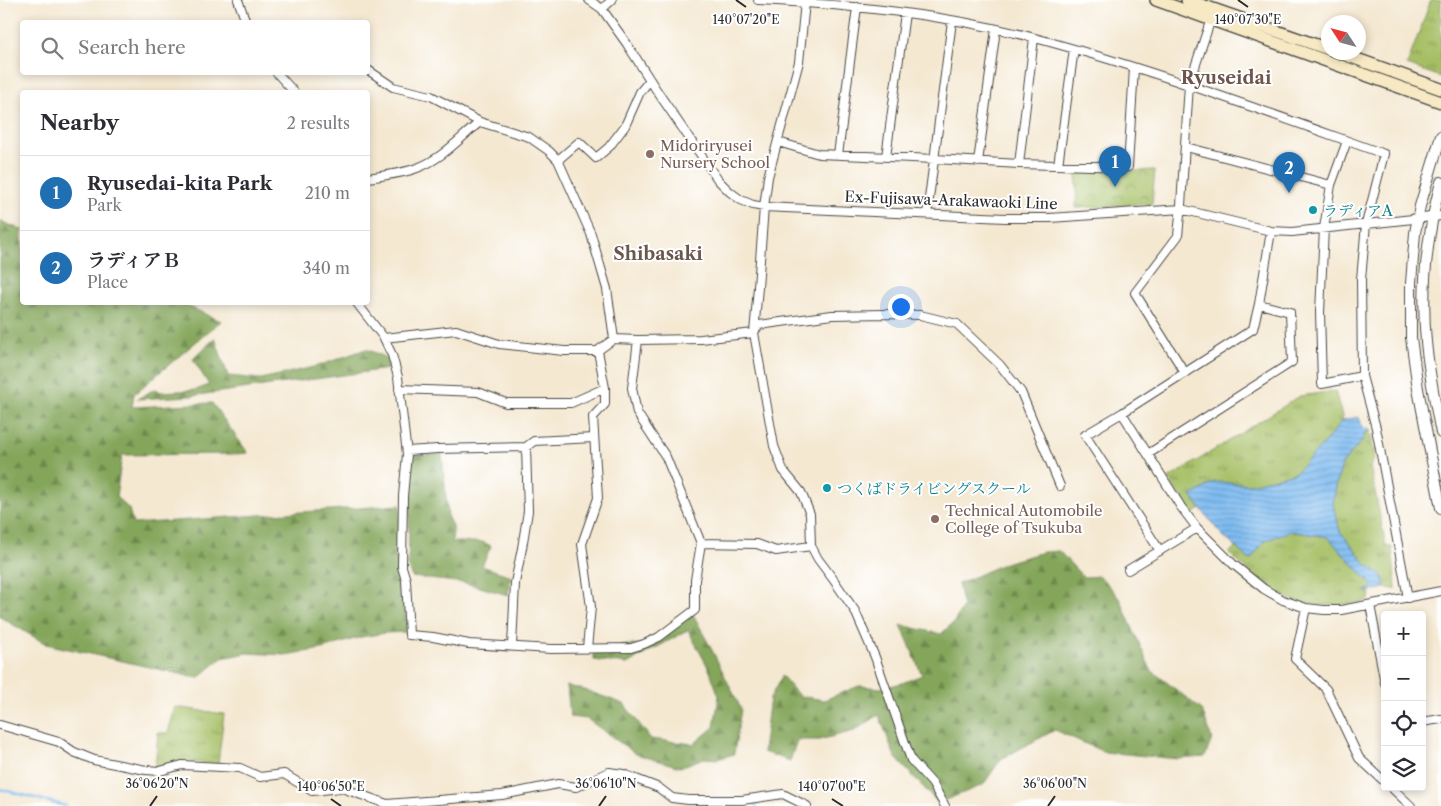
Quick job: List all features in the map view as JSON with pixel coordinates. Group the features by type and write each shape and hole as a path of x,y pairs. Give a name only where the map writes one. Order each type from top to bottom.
{"main road":[{"path":"1156,0 1441,102"},
{"path":"1187,0 1321,47"},
{"path":"1359,60 1441,89"}],"street":[{"path":"238,0 245,20"},
{"name":"Ex-Fujisawa-Arakawaoki Line","path":"589,0 602,9 718,180 741,200 764,207 1005,218 1050,218 1181,209 1271,230 1292,232 1437,216"},
{"path":"602,9 612,0"},
{"path":"758,0 805,1 905,13 952,20 1034,38 1189,85 1384,154 1366,224 1361,279 1362,376 1376,428 1408,598"},
{"path":"805,1 800,62 768,176 754,333 774,446 782,470 801,492 810,514 811,546 855,611 875,657 911,760 932,783 945,806"},
{"path":"838,155 857,7"},
{"path":"886,157 905,13"},
{"path":"1185,373 1135,294 1178,236 1186,148 1189,85 1212,19"},
{"path":"928,214 952,20"},
{"path":"978,162 996,29"},
{"path":"1019,164 1034,38"},
{"path":"1058,165 1074,49"},
{"path":"778,142 819,154 1019,164 1128,167 1134,68"},
{"path":"370,71 393,87 431,96 480,122 529,137 558,160 591,234 607,289 614,339"},
{"path":"279,75 292,90"},
{"path":"558,160 579,142 596,158 609,147 625,126 640,92 650,80"},
{"path":"370,178 401,172 423,165 459,141 480,122"},
{"path":"1441,136 1424,189 1414,240 1410,283 1411,338 1418,389 1441,508"},
{"path":"1347,141 1331,185 1324,228 1320,312 1322,384 1362,376"},
{"path":"1186,148 1331,185"},
{"path":"1441,182 1437,216 1427,252 1425,284 1426,341 1441,433"},
{"path":"1160,550 1085,435 1253,329 1271,230"},
{"path":"1148,454 1292,362 1290,312 1259,304"},
{"path":"358,305 384,338 397,372 407,451 403,496 402,567 406,580 409,635 433,637 469,644 552,649 630,648 659,638 695,610 695,580 701,543 666,458 637,413 632,388 638,340"},
{"path":"754,333 759,325 832,315 920,315 957,324 1000,365 1021,392 1060,486"},
{"path":"384,338 456,330 499,344 564,351 598,351 614,339 700,338 754,333"},
{"path":"587,648 591,607 582,544 598,498 593,417 605,404 598,351"},
{"path":"399,389 478,392 506,403 571,403 604,388"},
{"path":"1122,413 1197,528 1234,564 1264,589 1283,600 1306,608 1341,610 1441,591"},
{"path":"407,451 526,447 534,441 594,438"},
{"path":"512,646 515,583 528,511 526,447"},
{"path":"1128,570 1197,528"},
{"path":"701,543 757,544 776,551 811,546"},
{"path":"1370,605 1381,662"},
{"path":"1306,608 1295,659 1326,690 1359,758 1381,778"},
{"path":"1426,721 1441,718"},
{"path":"0,726 59,742 74,752 103,762 160,771 182,765 240,768 260,777 284,774 312,791 342,788 387,804 502,795 558,784 576,787 609,772 623,774 659,788 672,798 733,800 783,794 807,806"},
{"path":"1395,791 1411,806"}],"green space":[{"path":"1431,0 1441,0 1441,77 1407,65"},
{"path":"1077,170 1155,170 1152,204 1076,208"},
{"path":"0,221 20,229 20,305 185,305 221,321 134,394 132,407 212,403 248,453 122,455 116,497 129,509 133,524 400,505 399,573 404,582 407,632 361,637 322,649 285,655 247,653 222,658 198,678 46,644 0,617"},
{"path":"215,338 228,376 261,379 318,366 366,349 388,358 388,369 191,396 137,399 155,389 161,392 196,390 209,385 193,359"},
{"path":"1335,391 1343,420 1322,446 1295,473 1251,484 1214,482 1191,496 1201,509 1193,514 1168,479 1300,396"},
{"path":"1370,431 1375,458 1370,466 1386,547 1392,547 1396,589 1385,588 1383,577 1366,564 1340,531 1333,504 1337,481 1343,463 1364,438 1363,434"},
{"path":"442,454 448,518 453,528 452,542 483,542 491,546 482,566 511,576 508,595 465,583 412,577 408,568 411,455"},
{"path":"1290,531 1328,537 1373,586 1367,592 1370,591 1369,600 1350,604 1320,605 1290,599 1277,593 1254,576 1229,553 1235,547 1250,560 1265,541"},
{"path":"1059,551 1083,577 1100,576 1120,600 1151,670 1202,710 1212,739 1205,757 1178,759 1104,752 1055,730 1001,759 983,785 938,803 895,757 879,715 854,731 819,740 797,740 790,761 763,752 770,698 782,676 799,696 824,700 859,686 881,688 902,683 922,675 901,625 941,634 954,622 963,607 958,584 1005,563 1043,552"},
{"path":"692,612 741,709 734,754 718,759 704,758 680,767 636,754 587,719 570,717 567,686 582,689 624,704 651,739 694,744 714,727 719,696 709,669 688,630 627,664 594,660 594,648 644,644"},
{"path":"175,707 224,714 218,764 180,761 155,768 158,733 168,733"}],"water":[{"path":"1359,417 1363,429 1369,428 1370,431 1363,434 1364,438 1343,463 1337,481 1333,504 1340,531 1366,564 1383,577 1385,588 1365,592 1373,586 1328,537 1290,531 1265,541 1250,560 1220,533 1191,496 1215,482 1251,484 1295,473 1322,446 1343,420"}],"waterway":[{"path":"0,789 66,806"}],"place":[{"name":"Midoriryusei Nursery School","path":"650,154"},
{"name":"Ryusedai-kita Park","path":"1115,187"},
{"name":"ラディアＢ","path":"1289,193"},
{"name":"ラディアA","path":"1313,210"},
{"name":"つくばドライビングスクール","path":"827,488"},
{"name":"Technical Automobile College of Tsukuba","path":"935,519"}],"district":[{"name":"Ryuseidai","path":"1226,78"},
{"name":"Shibasaki","path":"658,254"}]}
